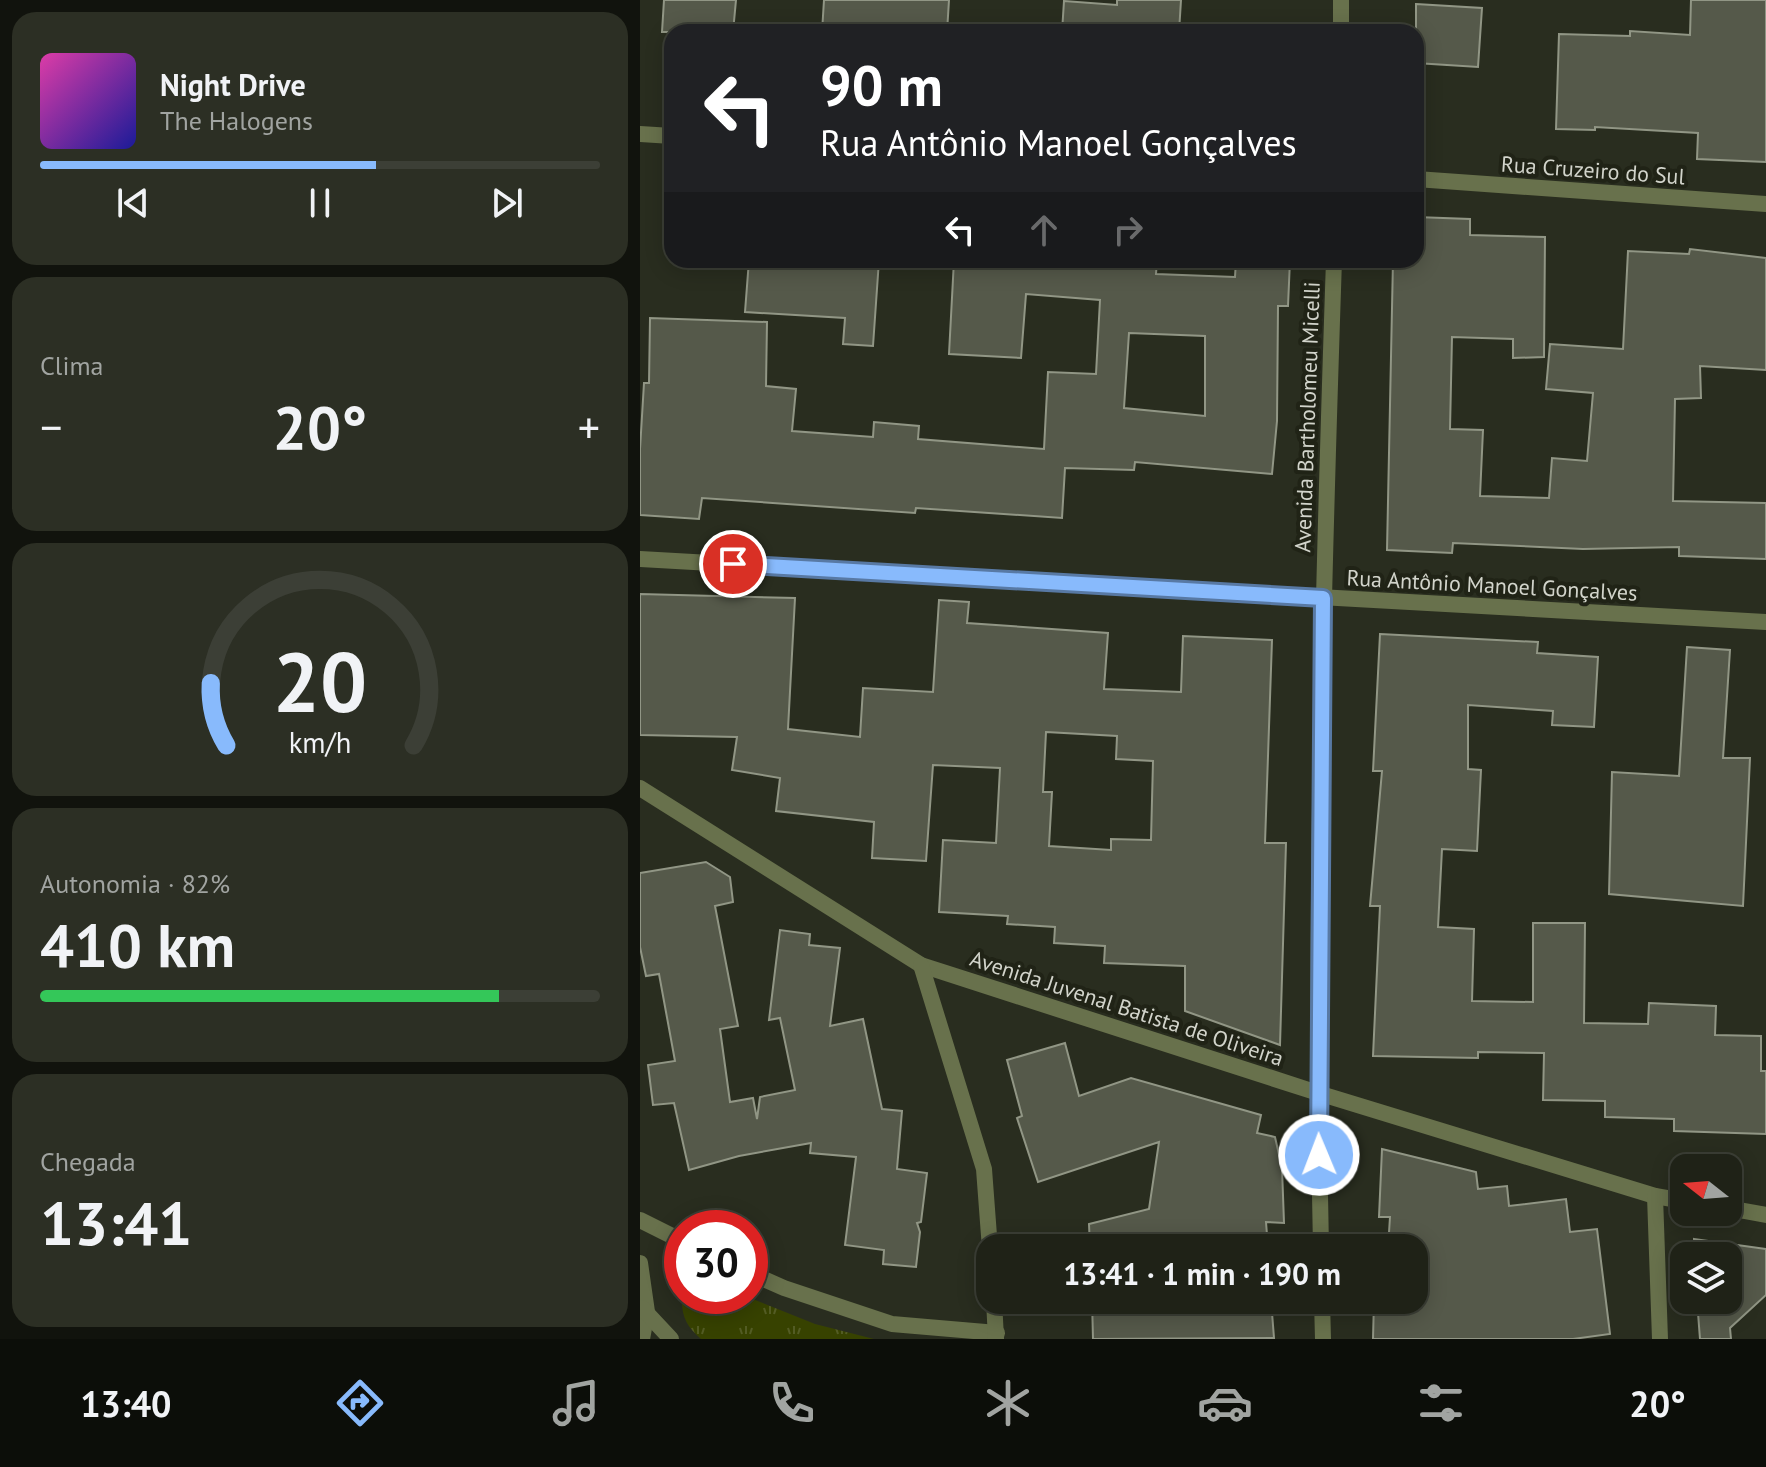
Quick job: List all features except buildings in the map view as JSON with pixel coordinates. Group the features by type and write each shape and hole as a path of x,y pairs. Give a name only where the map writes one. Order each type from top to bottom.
{"street":[{"path":"1341,0 1341,24"},
{"path":"640,134 664,136"},
{"name":"Rua Cruzeiro do Sul","path":"1424,180 1766,204"},
{"name":"Avenida Bartholomeu Micelli","path":"1321,1234 1318,1093 1323,598 1334,268"},
{"name":"Rua Antônio Manoel Gonçalves","path":"640,559 1766,622"},
{"name":"Avenida Juvenal Batista de Oliveira","path":"640,788 921,965 1318,1093 1670,1199"},
{"path":"921,965 984,1169 989,1234"},
{"path":"1655,1196 1660,1339"},
{"path":"1742,1211 1766,1215"},
{"path":"640,1220 664,1232"},
{"path":"640,1263 642,1339"},
{"path":"768,1281 892,1324 996,1336 995,1314"},
{"path":"643,1309 671,1339"},
{"path":"1322,1314 1323,1339"}],"green space":[{"path":"768,1305 815,1324 874,1339 701,1339 684,1314 768,1314"}],"route":[{"path":"733,564 1323,598 1319,1155"}]}
